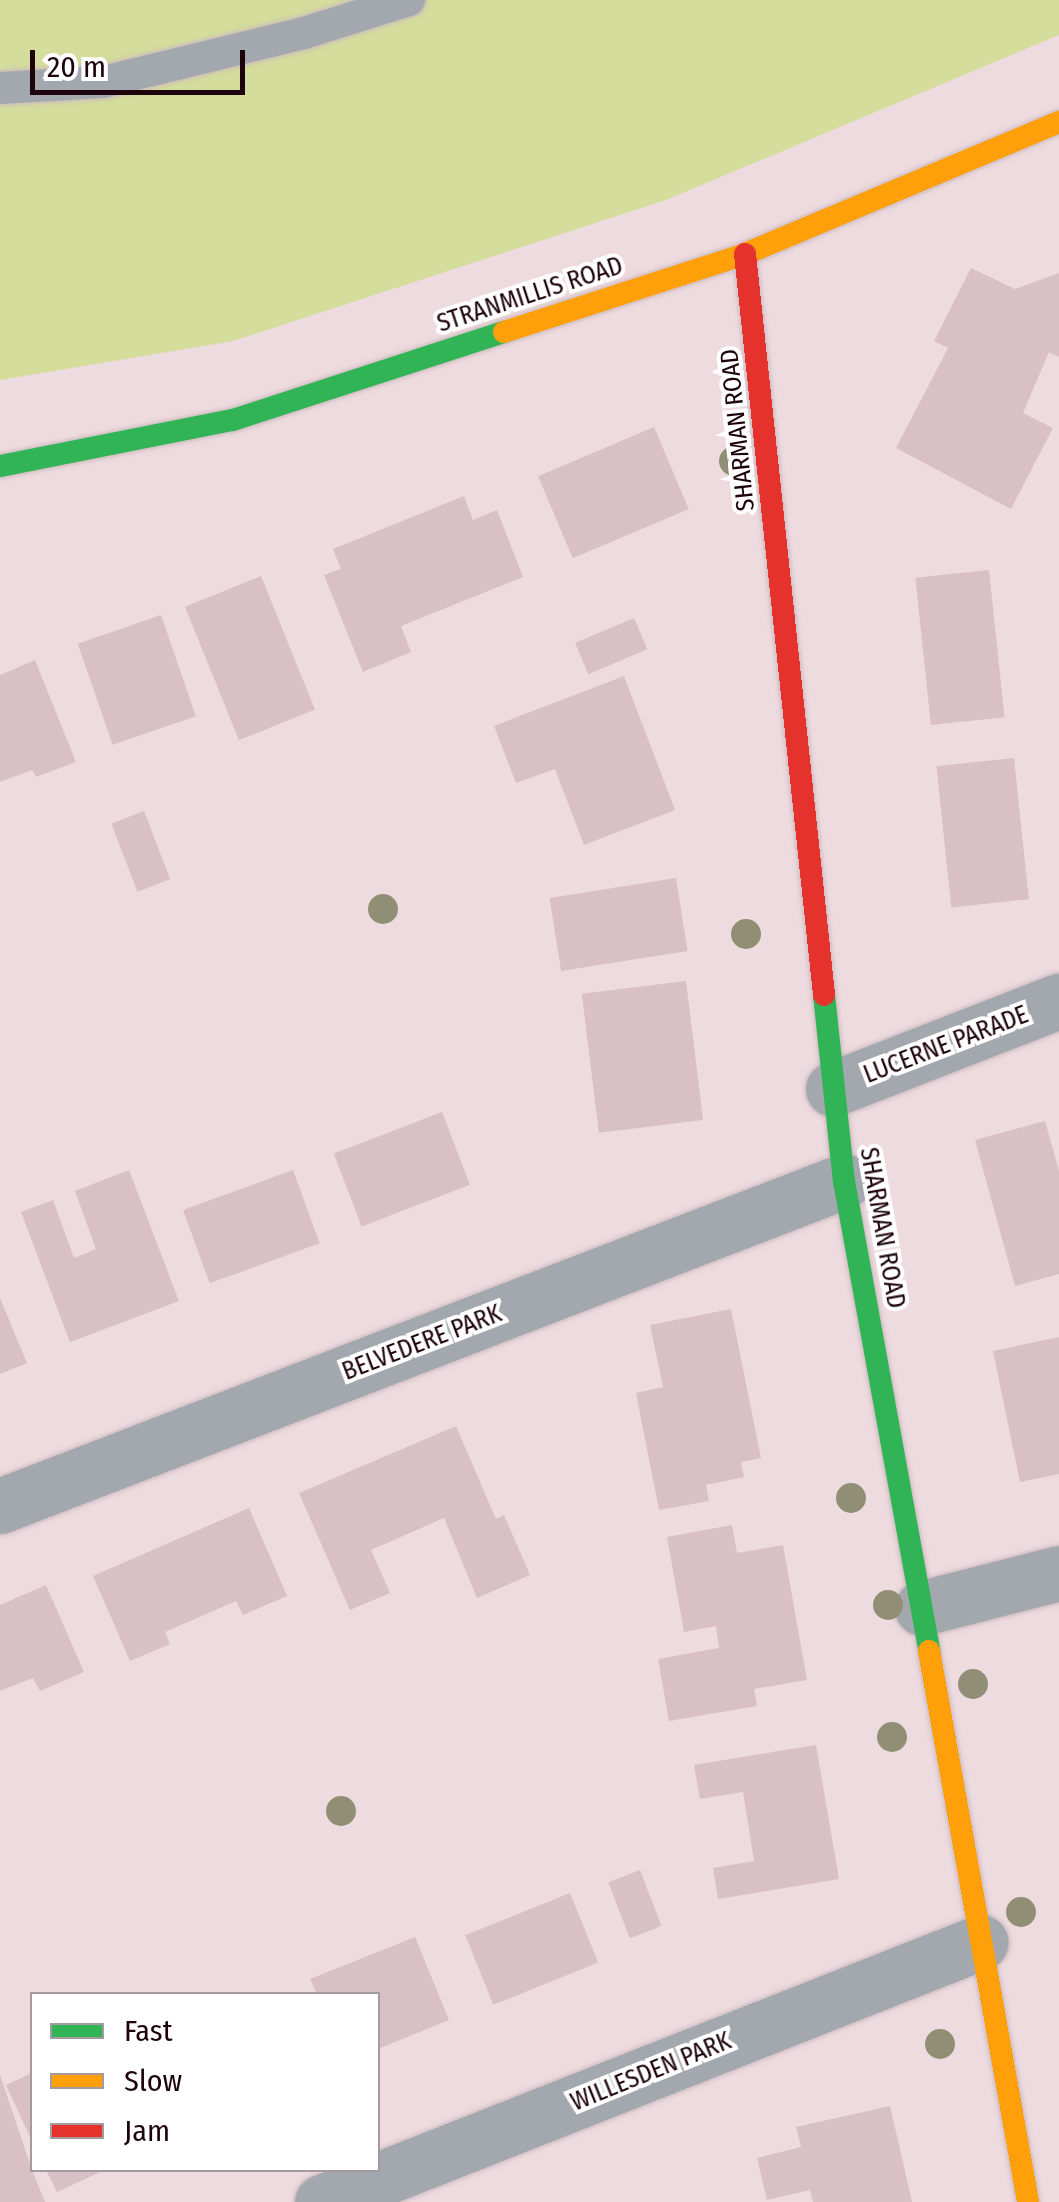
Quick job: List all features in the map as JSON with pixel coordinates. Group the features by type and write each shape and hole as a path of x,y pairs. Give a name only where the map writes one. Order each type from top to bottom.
{"street":[{"name":"STRANMILLIS ROAD","path":"0,466 233,420 745,254 1059,122"},
{"name":"SHARMAN ROAD","path":"745,254 844,1182 981,1942 1038,2193"},
{"name":"LUCERNE PARADE","path":"833,1089 1059,1001"},
{"name":"BELVEDERE PARK","path":"0,1506 844,1182"},
{"path":"922,1608 1059,1574"},
{"name":"WILLESDEN PARK","path":"322,2202 981,1942"}],"lane":[{"path":"0,88 103,82 304,33 409,0"}],"green space":[{"path":"0,0 1059,0 1059,35 666,200 233,341 0,380"}],"building":[{"path":"971,268 1015,289 1059,273 1059,357 1049,352 1023,413 1053,428 1011,509 896,448 948,348 934,341"},
{"path":"654,427 689,509 573,558 538,476"},
{"path":"464,496 473,520 497,510 523,577 401,626 411,652 363,672 324,575 341,569 333,549"},
{"path":"989,570 1004,717 931,725 915,578"},
{"path":"261,576 315,710 239,740 185,607"},
{"path":"161,615 196,716 113,745 78,644"},
{"path":"634,618 647,649 588,674 575,643"},
{"path":"35,660 76,762 36,777 32,770 0,782 0,675"},
{"path":"624,676 675,810 584,845 555,769 516,783 494,726"},
{"path":"1014,758 1029,899 951,907 936,766"},
{"path":"144,811 170,879 137,892 111,824"},
{"path":"676,878 688,951 561,971 550,898"},
{"path":"686,981 703,1120 599,1133 582,994"},
{"path":"442,1112 470,1185 362,1226 334,1154"},
{"path":"1045,1121 1059,1171 1059,1274 1015,1286 975,1140"},
{"path":"129,1170 179,1301 70,1342 21,1212 53,1200 74,1258 96,1249 75,1191"},
{"path":"293,1170 320,1243 210,1283 183,1210"},
{"path":"0,1298 27,1363 0,1374"},
{"path":"731,1309 761,1458 741,1462 744,1477 706,1485 709,1501 659,1510 636,1393 663,1387 650,1325"},
{"path":"1059,1337 1059,1474 1020,1482 993,1351"},
{"path":"456,1426 496,1519 504,1515 530,1575 477,1598 444,1518 371,1550 390,1593 350,1610 299,1493"},
{"path":"249,1508 287,1596 243,1615 236,1601 165,1632 170,1644 130,1661 93,1576"},
{"path":"732,1525 737,1553 783,1545 807,1680 754,1689 757,1706 669,1721 658,1659 719,1648 716,1626 684,1632 667,1537"},
{"path":"46,1585 84,1672 40,1691 33,1678 0,1691 0,1605"},
{"path":"816,1745 839,1879 718,1899 713,1868 754,1861 743,1792 700,1799 694,1765"},
{"path":"640,1870 662,1926 630,1938 608,1882"},
{"path":"570,1893 598,1963 493,2005 465,1935"},
{"path":"415,1937 449,2020 380,2048 380,1992 316,1992 310,1979"},
{"path":"30,2074 30,2137 6,2085"},
{"path":"0,2075 30,2172 45,2202 0,2202"},
{"path":"890,2106 912,2202 813,2202 810,2190 767,2200 757,2158 801,2147 796,2127"},
{"path":"47,2172 101,2172 57,2192"}],"traffic: fast":[{"path":"0,466 233,420 504,332"},
{"path":"824,995 844,1181 929,1651"}],"traffic: slow":[{"path":"504,332 745,254 1059,122"},
{"path":"929,1651 1028,2202"}],"traffic: jam":[{"path":"745,254 824,995"}]}
